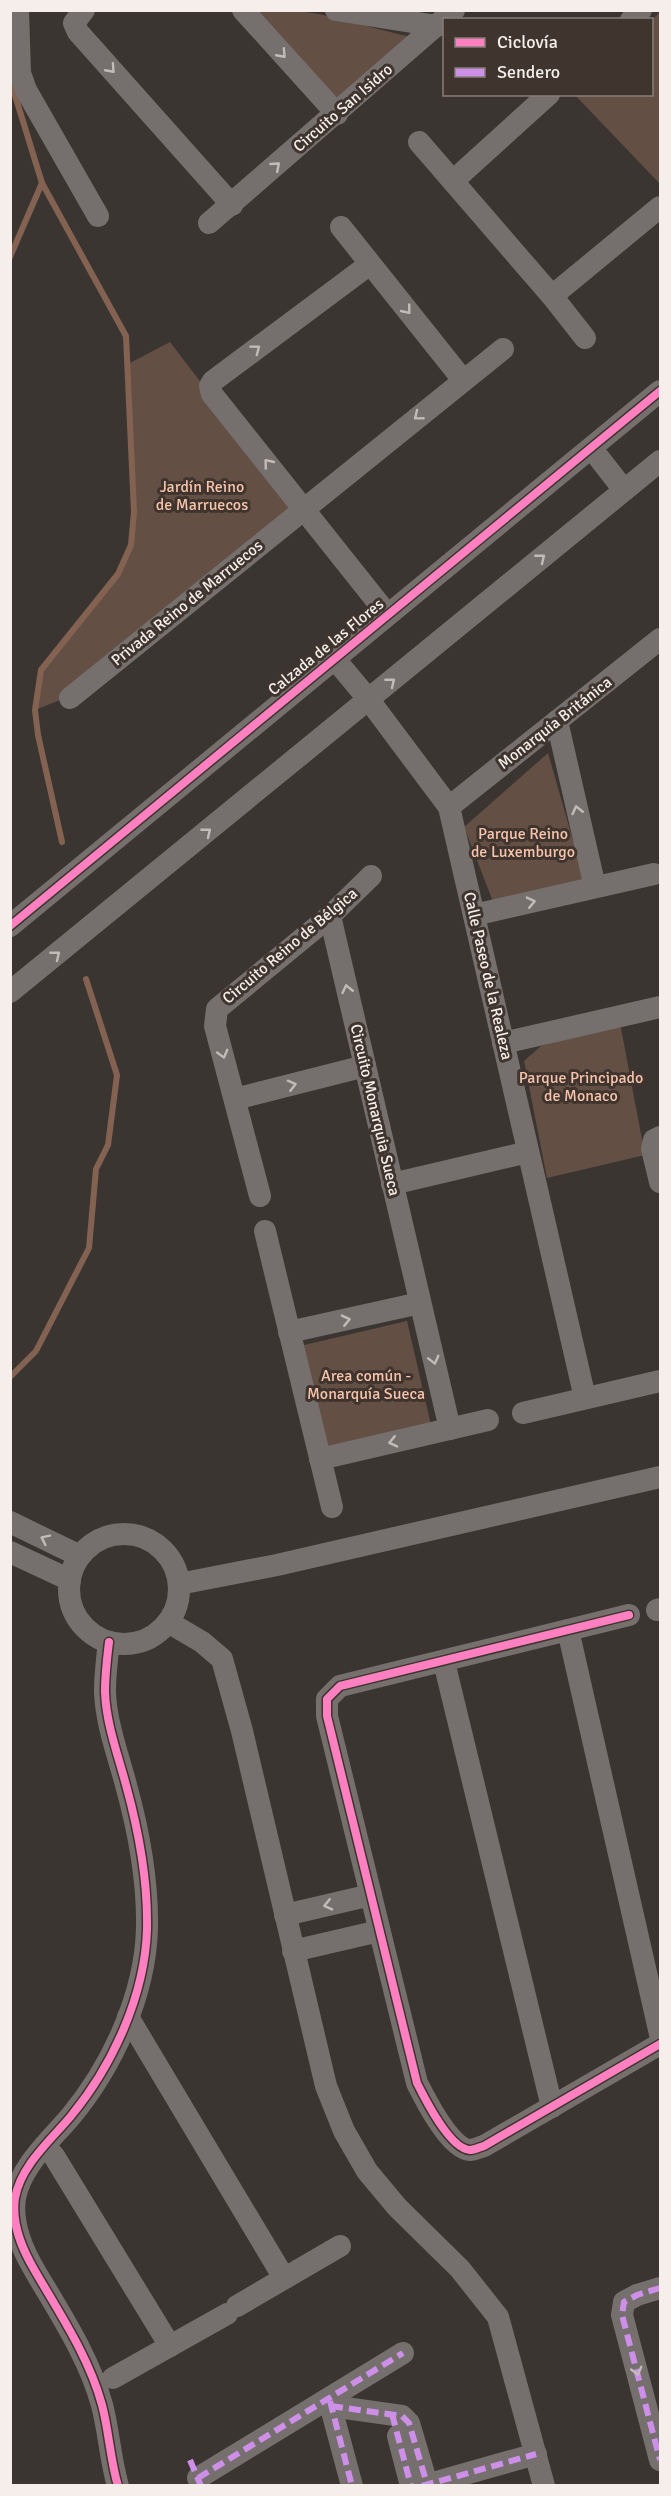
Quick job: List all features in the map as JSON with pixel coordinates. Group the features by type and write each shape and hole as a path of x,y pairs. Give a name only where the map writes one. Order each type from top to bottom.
{"street":[{"path":"18,10 20,73 26,90 98,216"},
{"path":"84,10 74,23 78,32 232,205"},
{"path":"243,10 337,114"},
{"path":"336,10 437,26"},
{"name":"Circuito San Isidro","path":"209,223 443,20"},
{"path":"453,181 547,96"},
{"path":"419,142 552,296 585,338"},
{"path":"552,296 660,207"},
{"path":"341,227 463,380"},
{"path":"370,264 213,381 210,386 212,394 305,508 387,614"},
{"name":"Privada Reino de Marruecos","path":"70,698 503,349"},
{"name":"Calzada de las Flores","path":"10,926 660,391"},
{"path":"592,449 624,490"},
{"path":"10,992 660,460"},
{"name":"Monarquía Británica","path":"449,807 660,639"},
{"name":"Calle Paseo de la Realeza","path":"334,657 449,807 585,1398"},
{"path":"557,722 595,887"},
{"path":"474,915 654,874"},
{"name":"Circuito Reino de Bélgica","path":"260,1196 215,1026 217,1009 330,916 371,876"},
{"name":"Circuito Monarquia Sueca","path":"330,916 450,1428"},
{"path":"503,1044 660,1007"},
{"path":"235,1099 365,1066"},
{"path":"660,1137 654,1140 652,1149 660,1182"},
{"path":"392,1184 528,1152"},
{"path":"265,1231 332,1507"},
{"path":"289,1332 420,1303"},
{"path":"523,1413 660,1381"},
{"path":"320,1459 489,1420"},
{"path":"178,1584 277,1565 660,1477"},
{"path":"10,1522 80,1556"},
{"path":"126,1534 139,1536 162,1549 173,1565 178,1584 176,1604 168,1622 159,1632 135,1643 109,1642 97,1636 78,1618 69,1593 70,1580 80,1556 100,1539 126,1534"},
{"path":"10,1552 70,1580"},
{"path":"629,1615 340,1686 327,1699 327,1716 417,2083 432,2111 457,2144 470,2150 484,2146 660,2044"},
{"path":"168,1622 202,1642 222,1659 242,1731 326,2086 344,2131 368,2171 390,2198 460,2269 498,2317 544,2486"},
{"path":"568,1630 660,2034"},
{"path":"109,1642 105,1694 133,1814 144,1876 147,1930 137,1992 118,2044 96,2083 25,2172 15,2198 13,2228 73,2335 93,2377 102,2406 111,2461 118,2486"},
{"path":"444,1662 552,2107"},
{"path":"285,1915 371,1895"},
{"path":"293,1950 379,1931"},
{"path":"128,2017 284,2278"},
{"path":"45,2146 54,2156 170,2346"},
{"path":"113,2378 340,2246"},
{"path":"660,2288 637,2295 624,2302 622,2315 660,2460"},
{"path":"196,2474 330,2403 404,2353"},
{"path":"330,2403 392,2414 420,2485 536,2454"},
{"path":"330,2403 352,2486"}],"green space":[{"path":"291,10 319,14 410,37 338,102 253,11"},
{"path":"660,12 660,184 576,96 653,96 653,19"},
{"name":"Jardín Reino de Marruecos","path":"170,342 297,508 70,696 35,710 41,670 118,575 131,545 134,512 128,364"},
{"name":"Parque Reino de Luxemburgo","path":"548,753 584,879 494,904 464,827"},
{"name":"Parque Principado de Monaco","path":"620,1023 645,1155 547,1178 524,1061 541,1046"},
{"name":"Area común - Monarquía Sueca","path":"407,1321 431,1425 324,1448 300,1346"}],"waterway":[{"path":"10,79 42,183 126,336 134,512 131,545 118,574 41,670 35,710 38,735 62,842"},
{"path":"10,257 42,183"},
{"path":"10,1377 36,1351 89,1248 96,1169 108,1145 117,1075 86,979"}],"marked path":[{"path":"660,2288 637,2295 624,2302 622,2315 660,2460"},
{"path":"198,2478 403,2353"},
{"path":"330,2401 352,2486"},
{"path":"331,2406 402,2416 409,2423 427,2484"},
{"path":"392,2414 411,2486"},
{"path":"422,2486 536,2454"},
{"path":"190,2460 201,2486"}],"cycle path":[{"path":"10,926 660,391"},
{"path":"629,1615 340,1686 327,1699 327,1716 417,2083 439,2122 454,2141 470,2150 484,2146 660,2044"},
{"path":"109,1642 105,1679 106,1704 142,1856 147,1911 145,1954 133,2004 113,2052 86,2096 23,2175 18,2186 14,2208 16,2227 26,2254 90,2370 104,2415 118,2486"}]}
